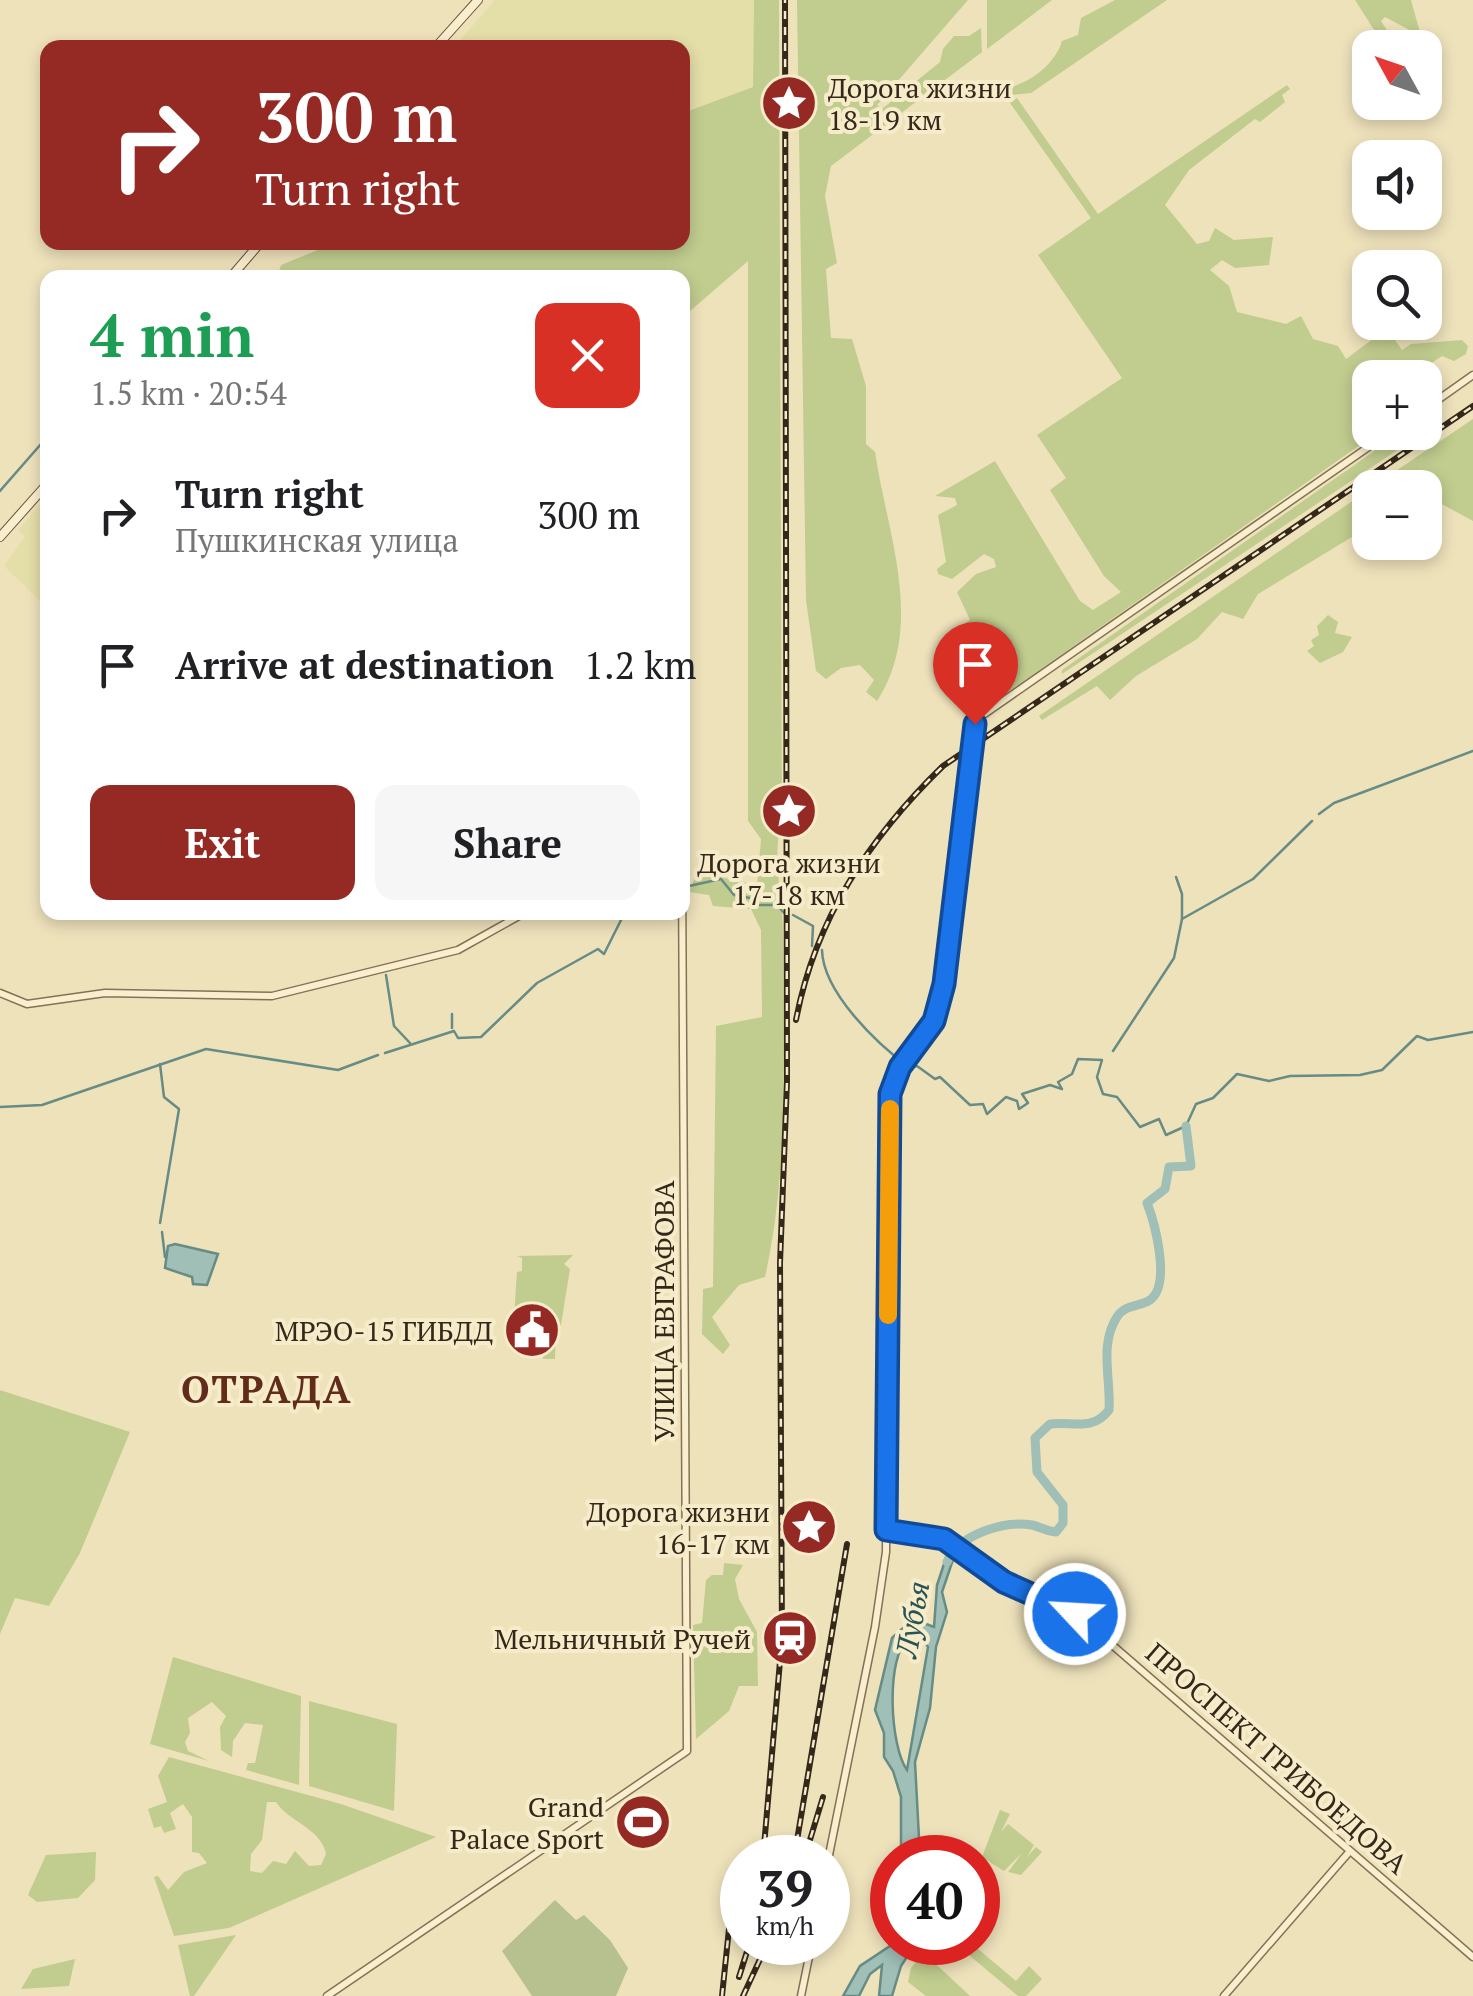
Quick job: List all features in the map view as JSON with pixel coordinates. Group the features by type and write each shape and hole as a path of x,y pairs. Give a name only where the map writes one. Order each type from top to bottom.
{"main road":[{"path":"443,40 478,0"},
{"path":"237,270 255,250"},
{"path":"0,537 40,492"}],"street":[{"path":"1442,396 1473,375"},
{"path":"833,1835 876,1626 886,1530 890,1094 900,1067 934,1021 944,984 975,724 1364,450"},
{"path":"0,993 25,1004 105,993 264,997 458,950 512,920"},
{"name":"УЛИЦА ЕВГРАФОВА","path":"327,1996 686,1751 684,920"},
{"name":"ПРОСПЕКТ ГРИБОЕДОВА","path":"886,1530 920,1532 952,1543 1004,1582 1082,1618 1473,1958"},
{"path":"1224,1996 1350,1851"},
{"path":"801,1996 807,1965"}],"shaded area":[{"path":"495,0 754,0 753,87 690,110 690,40 460,40"},
{"path":"40,505 40,601 4,566 25,537 18,530"}],"green space":[{"path":"754,0 779,0 782,821 777,862 783,934 782,1149 765,1277 739,1285 712,1317 730,1345 723,1354 702,1334 703,1289 713,1287 716,1026 762,1017 761,930 751,909 713,906 709,895 690,890 697,872 757,885 761,839 748,821 748,261 690,311 690,270 279,270 281,265 318,250 690,250 690,110 753,87"},
{"path":"797,0 968,0 877,105 882,109 940,62 943,49 954,36 969,36 981,28 982,52 831,166 825,196 837,263 826,269 831,338 852,339 866,386 866,444 875,452 899,579 899,642 877,701 866,692 874,680 860,665 841,668 826,679 816,671 806,600"},
{"path":"987,0 1052,0 987,49"},
{"path":"1115,0 1167,0 1031,93 1000,96 1001,89 1021,84 1039,73 1062,41 1078,35 1081,18"},
{"path":"1355,0 1411,0 1419,30 1410,30 1385,17 1381,21 1387,30 1374,30"},
{"path":"1287,85 1290,89 1282,95 1285,102 1260,122 1255,119 1189,170 1165,205 1197,244 1209,241 1215,228 1234,240 1273,237 1269,265 1235,268 1222,260 1210,270 1229,286 1237,312 1286,324 1301,316 1313,339 1338,346 1346,359 1371,340 1395,340 1402,350 1411,344 1462,340 1468,346 1466,354 1454,361 1442,356 1436,360 1352,360 1353,450 972,717 959,690 951,634 970,620 957,592 976,574 996,567 994,559 984,554 952,579 938,574 937,569 946,562 938,515 957,505 955,498 935,496 995,461 1080,601 1093,610 1121,592 1104,576 1050,490 1066,478 1037,435 1122,378 1038,255 1091,218 1010,103 1017,98 1098,214"},
{"path":"1473,419 1473,521 1442,504 1442,470 1397,470 1427,450 1442,450 1442,440"},
{"path":"1376,450 1398,450 1368,470 1352,470 1352,480 1062,674 1062,670"},
{"path":"1352,501 1352,537 1258,594 1243,619 1222,612 1197,639 1136,676 1110,700 1097,686 1042,720 1039,716"},
{"path":"1328,615 1338,622 1335,633 1352,637 1343,652 1320,663 1307,651 1314,646 1311,640 1319,635 1317,626"},
{"path":"573,1255 564,1264 570,1269 561,1325 556,1325 555,1359 543,1359 544,1322 514,1317 517,1272 522,1271 522,1258 517,1256"},
{"path":"0,1390 130,1432 80,1553 49,1606 15,1598 0,1634"},
{"path":"724,1563 743,1565 735,1579 739,1599 757,1632 758,1686 739,1686 729,1711 696,1739 693,1625 702,1623 706,1580 712,1575 723,1575"},
{"path":"173,1657 301,1696 299,1785 246,1770 248,1763 255,1763 263,1725 245,1723 233,1741 232,1757 221,1750 220,1727 226,1716 212,1702 188,1718 190,1733 185,1742 188,1751 209,1761 150,1744"},
{"path":"309,1701 397,1724 394,1811 309,1786"},
{"path":"169,1757 341,1804 436,1837 229,1928 174,1936 154,1877 158,1876 168,1890 184,1872 207,1863 199,1853 192,1852 192,1817 183,1804 170,1813 176,1829 164,1833 161,1826 154,1828 148,1809 167,1802 158,1776","holes":["267,1802 276,1802 318,1838 326,1854 321,1865 309,1866 295,1851 286,1864 273,1861 262,1873 250,1871 251,1854 262,1840"]},
{"path":"1000,1810 1010,1814 1001,1832 1008,1824 1034,1845 1027,1857 1036,1847 1042,1852 1021,1875 1008,1872 1022,1853 1004,1871 1000,1868 1000,1835 990,1835"},
{"path":"96,1852 95,1880 78,1898 37,1902 28,1895 46,1855"},
{"path":"555,1900 576,1920 584,1915 610,1940 628,1968 616,1996 532,1996 502,1951"},
{"path":"236,1935 194,1996 190,1996 178,1945"},
{"path":"75,1959 69,1986 21,1989 33,1969"},
{"path":"937,1965 970,1996 926,1996 908,1982 911,1968"},
{"path":"981,1965 997,1965 1016,1981 1029,1966 1042,1979 1026,1996 1018,1996"}],"water":[{"path":"175,1244 218,1254 207,1285 193,1284 192,1277 165,1268 168,1246"},
{"path":"949,1549 955,1554 942,1592 947,1612 936,1647 930,1708 915,1762 919,1835 901,1835 901,1797 884,1757 884,1733 875,1710 892,1638 913,1619 934,1627 937,1585","holes":["909,1637 924,1641 928,1647 907,1770 894,1723 896,1663"]},
{"path":"870,1959 870,1965 882,1965 870,1974 859,1996 843,1996 860,1966"},
{"path":"882,1965 902,1965 892,1996 879,1996"}],"waterway":[{"path":"0,491 40,445"},
{"path":"1319,814 1334,803 1473,751"},
{"path":"1113,1051 1174,958 1182,919 1253,879 1312,821"},
{"path":"1176,877 1182,894 1182,919"},
{"name":"Мельничный Ручей","path":"690,886 721,879 734,895 750,898 753,905 777,905 785,914"},
{"name":"Мельничный Ручей","path":"793,915 813,926 812,946"},
{"name":"Мельничный Ручей","path":"385,1053 454,1031 458,1038 481,1037 537,983 598,949 604,954 621,920"},
{"path":"822,950 831,983 867,1031 910,1068 917,1066 935,1079 940,1077 970,1105 983,1104 987,1114 1006,1097 1017,1101 1019,1109 1028,1103 1022,1094 1050,1085 1062,1089 1058,1082 1072,1074 1078,1059 1102,1060 1097,1077 1103,1094 1117,1097 1140,1127 1159,1119 1166,1135 1186,1126 1196,1104 1213,1098 1237,1074 1269,1081 1290,1076 1360,1075 1382,1070 1417,1036 1428,1040 1473,1032"},
{"path":"386,975 394,1026 410,1043"},
{"path":"452,1014 452,1028"},
{"name":"Мельничный Ручей","path":"0,1107 42,1105 206,1049 338,1070 378,1055"},
{"path":"160,1064 164,1097 179,1109 160,1223"},
{"name":"Лубья","path":"947,1562 961,1544 996,1527 1021,1524 1056,1532 1063,1523 1063,1505 1037,1472 1035,1438 1050,1424 1089,1423 1109,1410 1108,1339 1120,1313 1150,1300 1156,1292 1161,1267 1147,1203 1165,1189 1169,1167 1191,1166 1186,1126"},
{"path":"162,1232 165,1257"}],"railway":[{"path":"765,1835 782,1638 780,1263 787,1081 785,0"},
{"path":"796,1020 817,948 849,882 892,821 943,766 1473,406"},
{"path":"798,1835 847,1544"},
{"path":"811,1835 823,1797"},
{"path":"722,1996 725,1965"},
{"path":"739,1977 743,1965"},
{"path":"743,1996 757,1965"}],"slow traffic":[{"path":"888,1315 890,1109"}],"place":[{"name":"Дорога жизни 18-19 км","path":"789,103"},
{"name":"Дорога жизни 17-18 км","path":"789,811"},
{"name":"МРЭО-15 ГИБДД","path":"532,1330"},
{"name":"Дорога жизни 16-17 км","path":"809,1527"},
{"name":"Мельничный Ручей","path":"790,1638"},
{"name":"Grand Palace Sport","path":"643,1822"}],"district":[{"name":"ОТРАДА","path":"267,1389"}],"route":[{"path":"975,724 944,984 934,1021 900,1067 890,1094 886,1530 920,1532 944,1539 1004,1582 1075,1614"}]}
